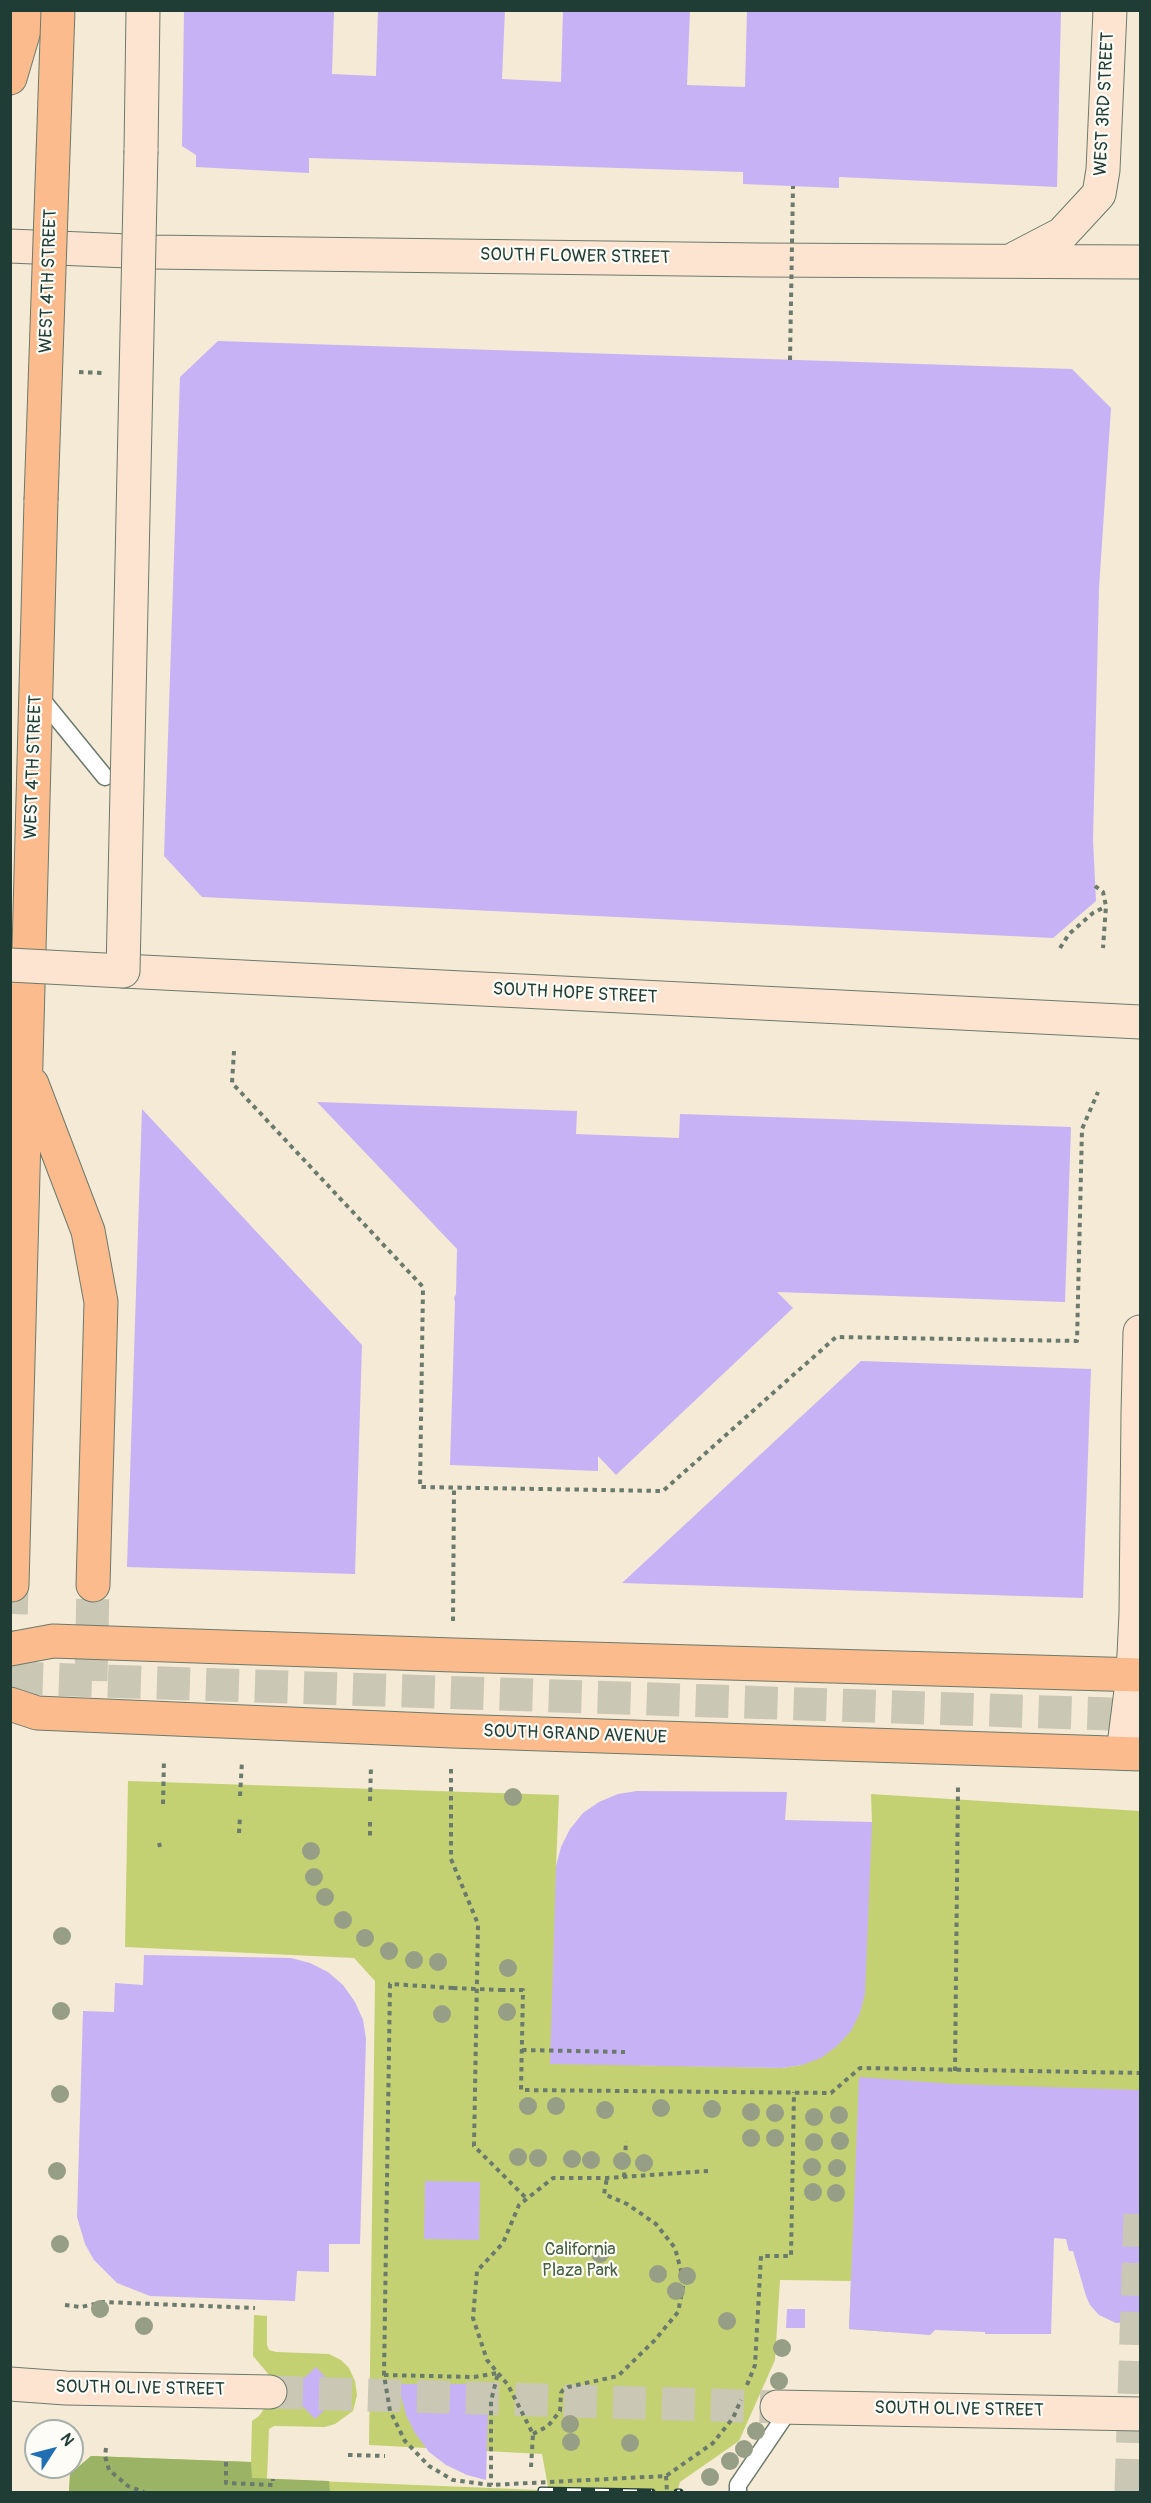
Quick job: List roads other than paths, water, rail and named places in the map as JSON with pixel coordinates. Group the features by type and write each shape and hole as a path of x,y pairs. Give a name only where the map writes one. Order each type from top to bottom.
{"main road":[{"path":"10,78 30,10"},
{"name":"WEST 4TH STREET","path":"12,1585 41,500 58,10"},
{"path":"123,971 143,10"},
{"name":"WEST 3RD STREET","path":"1012,261 1062,234 1099,194 1103,170 1110,10"},
{"name":"SOUTH FLOWER STREET","path":"10,246 152,252 1140,262"},
{"name":"SOUTH HOPE STREET","path":"10,965 1140,1022"},
{"path":"26,1068 88,1231 101,1302 93,1585"},
{"path":"1132,1754 1137,1675 1137,1414 1140,1332"},
{"path":"10,1649 53,1641 1137,1675"},
{"name":"SOUTH GRAND AVENUE","path":"10,1704 37,1713 431,1730 1132,1754"},
{"name":"SOUTH OLIVE STREET","path":"10,2384 66,2388 270,2392"},
{"name":"SOUTH OLIVE STREET","path":"784,2407 1140,2414"}],"lane":[{"path":"36,693 105,777"},
{"path":"738,2493 738,2485 784,2407"}],"tunnel":[{"path":"10,1663 12,1585"},
{"path":"91,1681 93,1585"},
{"path":"10,1678 1140,1715"},
{"path":"1131,2492 1140,2212"},
{"path":"270,2392 777,2407"}],"railway":[{"path":"541,2492 541,2490 652,2492"}],"park label":[{"name":"California Plaza Park","path":"580,2260"}]}
